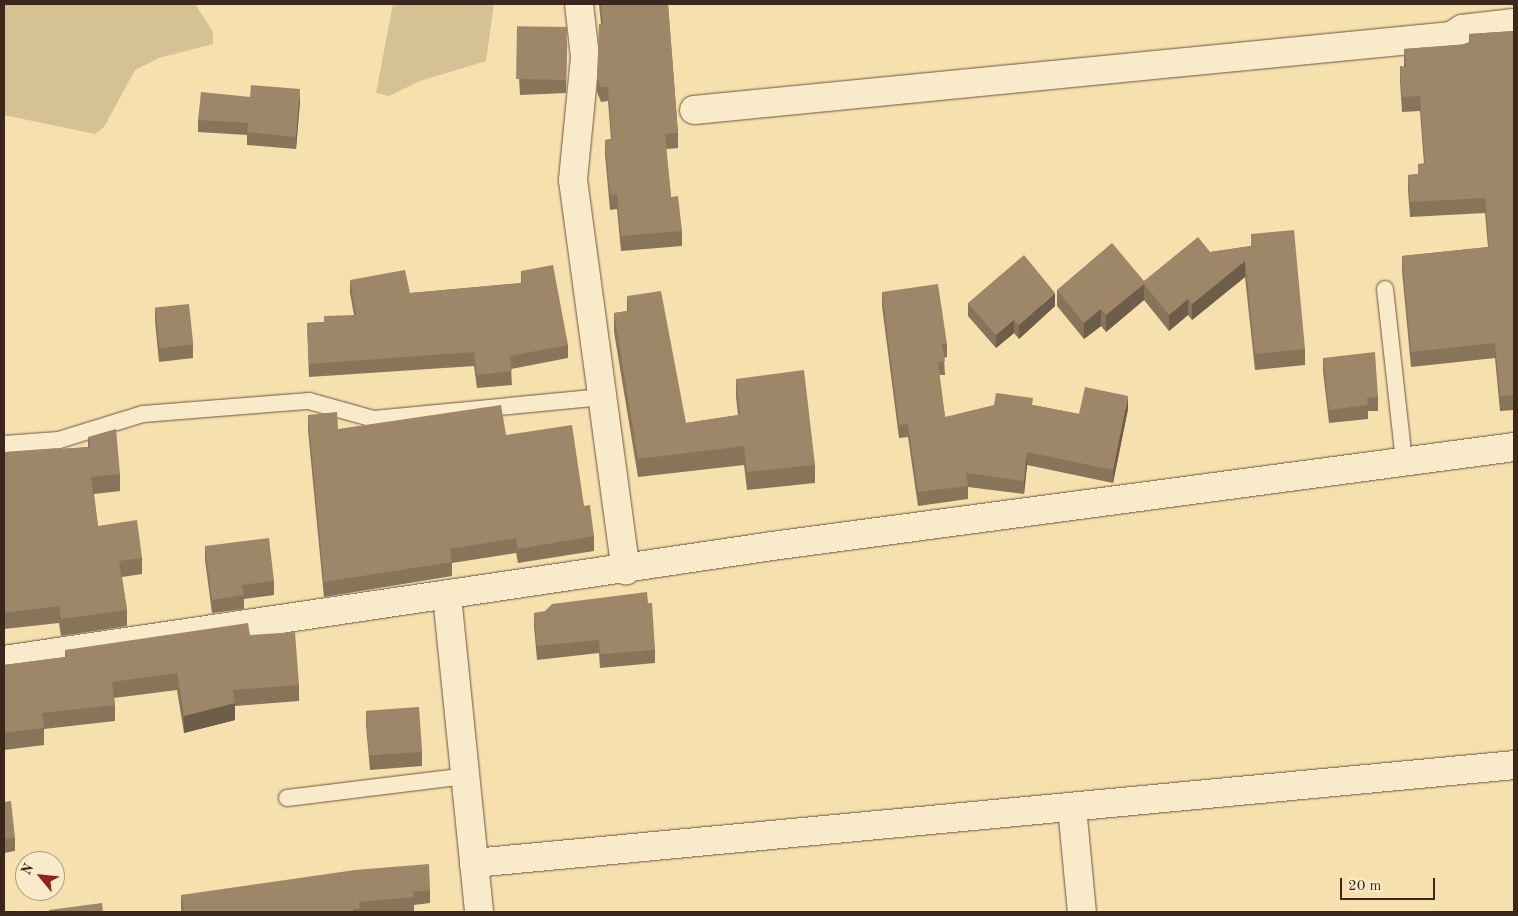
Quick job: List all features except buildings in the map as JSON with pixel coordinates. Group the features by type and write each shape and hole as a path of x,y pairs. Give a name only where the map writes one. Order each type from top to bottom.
{"street":[{"path":"579,4 585,57 573,180 626,570"},
{"path":"694,110 1451,36 1462,29 1514,23"},
{"path":"4,660 159,638 196,628 447,596 1514,447"},
{"path":"447,596 479,912"},
{"path":"474,863 1514,765"},
{"path":"1072,807 1082,912"}],"lane":[{"path":"1385,289 1404,462"},
{"path":"4,444 59,440 143,414 192,410 309,401 374,419 603,397"},
{"path":"287,798 466,776"}],"shaded area":[{"path":"5,4 195,4 213,32 213,44 159,58 135,70 104,127 95,134 4,115"},
{"path":"393,4 494,4 486,61 420,81 389,96 376,93"}]}
